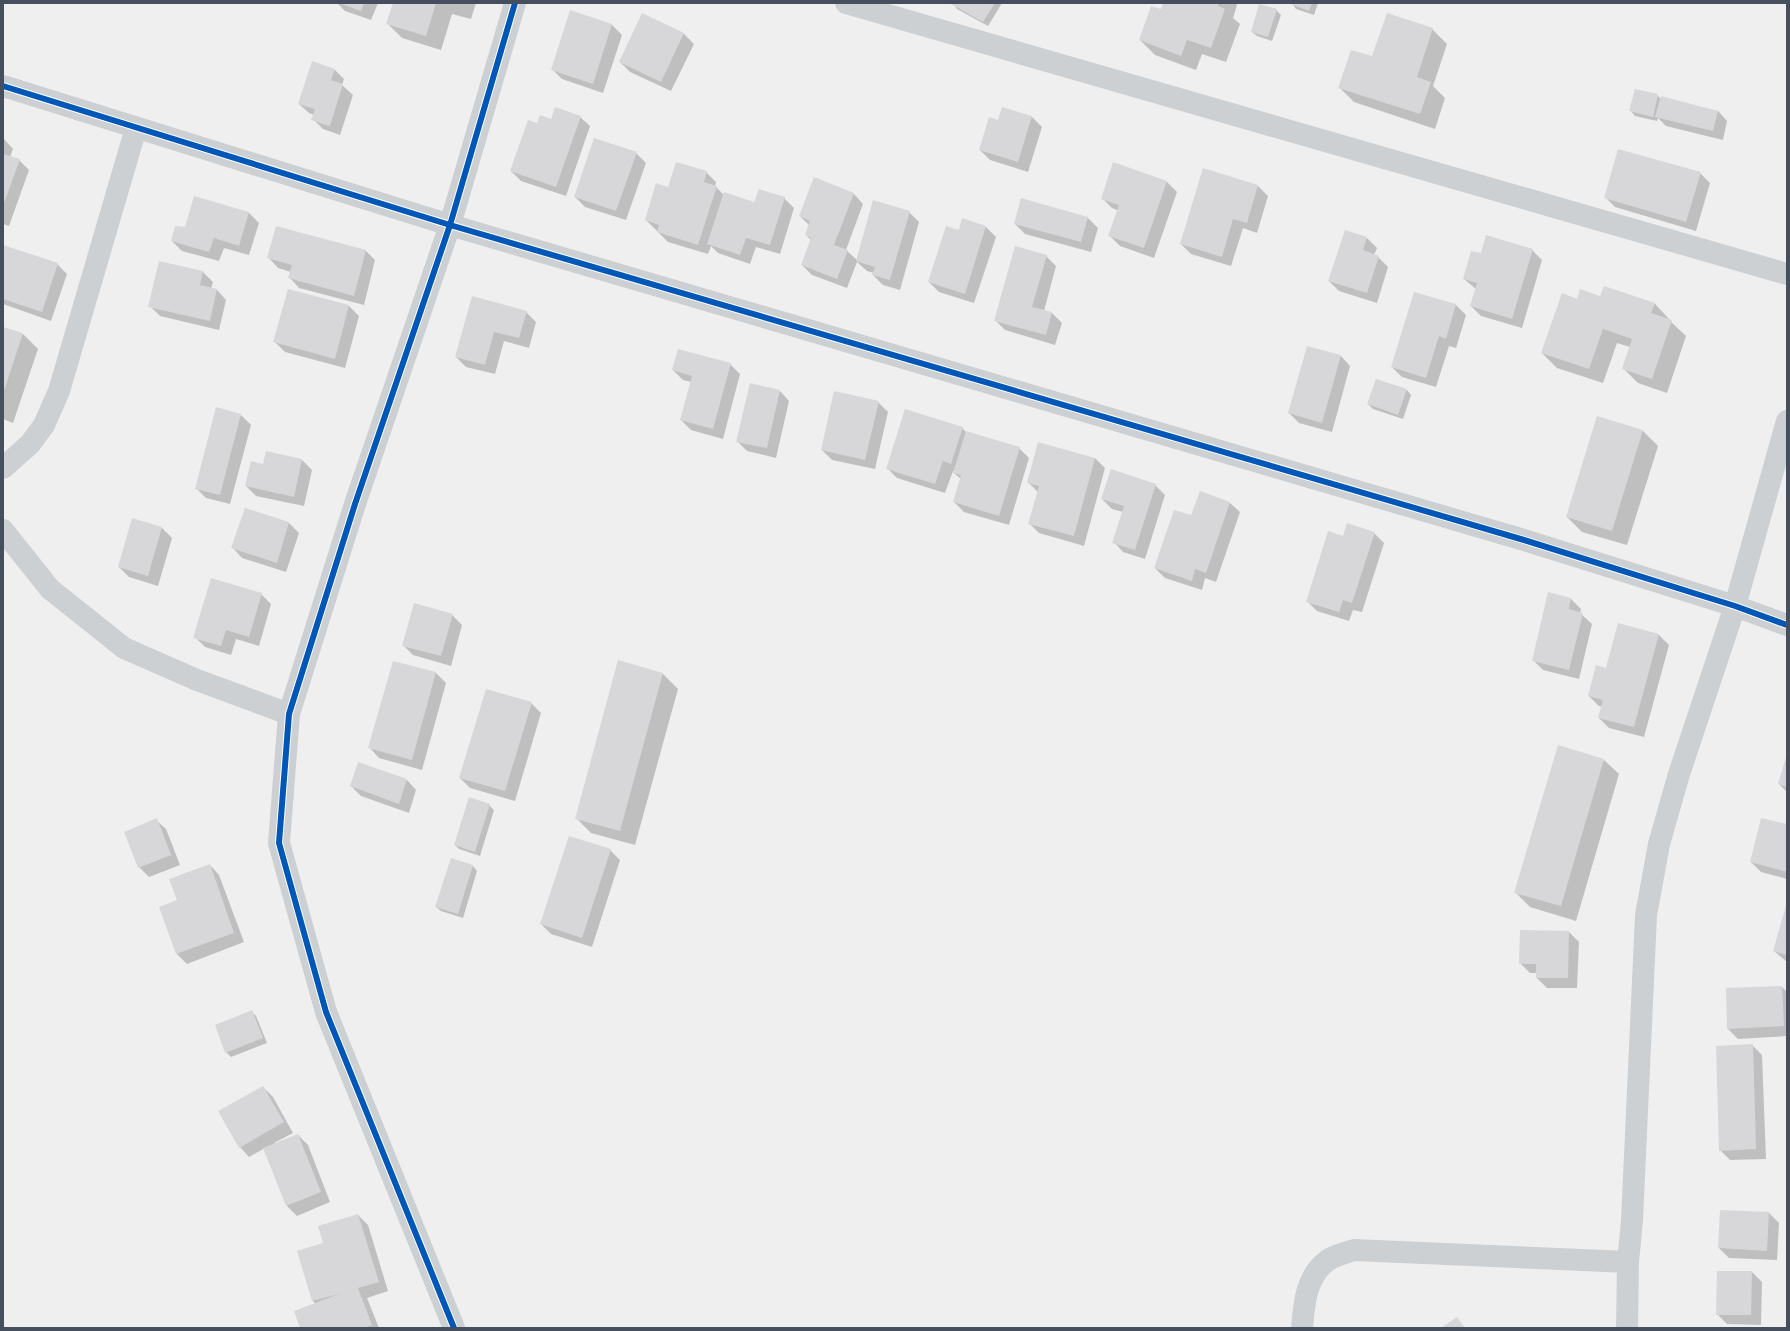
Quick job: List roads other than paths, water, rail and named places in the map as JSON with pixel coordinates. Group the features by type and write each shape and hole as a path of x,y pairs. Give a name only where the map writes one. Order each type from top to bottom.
{"street":[{"path":"454,1328 326,1012 279,843 289,714 355,504 450,225 515,3"},
{"path":"846,3 1787,274"},
{"path":"3,86 450,225 1516,538 1735,606 1787,625"},
{"path":"3,468 30,444 44,425 59,392 136,128"},
{"path":"1627,1328 1628,1262 1632,1221 1646,915 1659,844 1679,774 1735,606 1787,421"},
{"path":"3,530 50,589 124,648 197,680 289,714"},
{"path":"1302,1328 1304,1304 1312,1277 1328,1259 1354,1250 1628,1262"}]}
